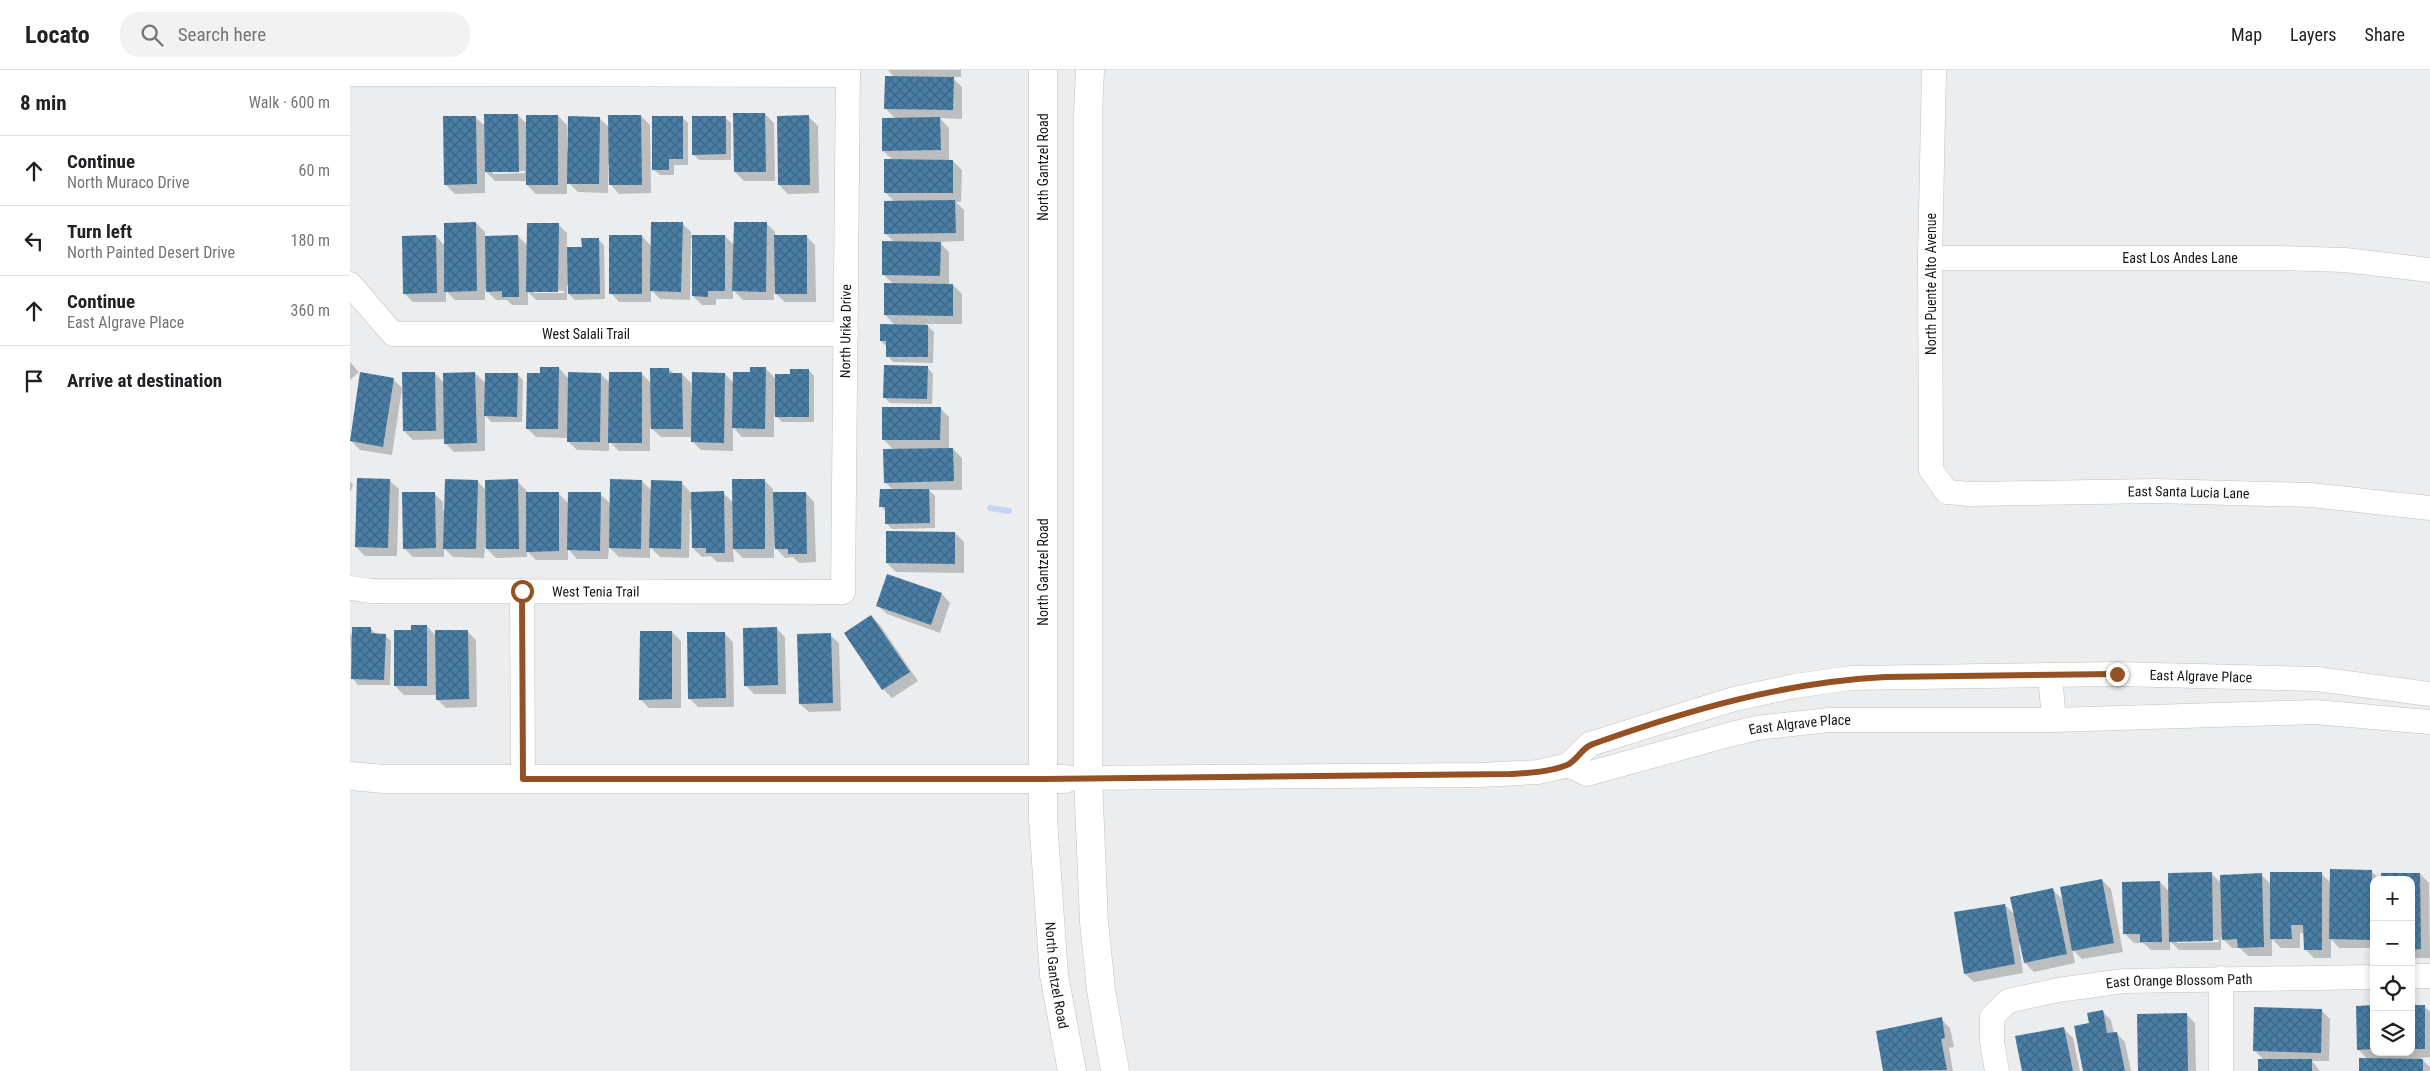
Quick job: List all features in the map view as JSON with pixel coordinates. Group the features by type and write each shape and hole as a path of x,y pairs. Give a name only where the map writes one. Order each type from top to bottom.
{"main road":[{"name":"North Gantzel Road","path":"1043,70 1065,779 1094,922 1101,990 1115,1071"},
{"name":"North Gantzel Road","path":"1072,1071 1061,1016 1052,946 1044,850 1065,779 1090,70"},
{"path":"350,776 384,779 1065,779"}],"street":[{"name":"North Puente Alto Avenue","path":"1934,70 1930,258 1931,470 1947,492"},
{"path":"350,74 848,72"},
{"name":"North Urika Drive","path":"842,592 848,72"},
{"name":"East Los Andes Lane","path":"1930,258 2276,258 2345,260 2430,270"},
{"name":"West Salali Trail","path":"350,284 393,334 846,334"},
{"name":"East Santa Lucia Lane","path":"1947,492 1970,494 2156,491 2311,495 2430,508"},
{"name":"West Tenia Trail","path":"350,588 371,591 842,592"},
{"path":"522,591 523,779"},
{"name":"East Algrave Place","path":"2430,694 2317,679 2117,674 1850,678 1795,686 1734,699 1590,744 1568,765 1588,774 1757,728 1829,720 2054,720 2315,712 2430,722"},
{"path":"2050,675 2054,720"},
{"path":"1065,779 1480,775 1538,772 1568,765"},
{"path":"2415,976 2430,976"},
{"name":"East Orange Blossom Path","path":"1997,1071 1992,1042 1992,1017 2008,1001 2058,990 2124,980 2370,977"},
{"path":"2221,978 2222,1071"}],"building":[{"path":"885,76 954,77 953,110 884,109"},
{"path":"733,113 765,113 766,172 734,172"},
{"path":"484,114 518,114 519,172 485,172"},
{"path":"526,115 558,115 558,185 526,185"},
{"path":"608,115 641,115 642,185 609,185"},
{"path":"809,115 810,185 778,185 777,116"},
{"path":"443,116 476,116 477,184 444,185"},
{"path":"568,116 600,117 599,184 567,184"},
{"path":"652,116 683,116 683,159 669,159 669,170 652,170"},
{"path":"692,116 726,116 726,154 692,155"},
{"path":"940,117 941,150 882,151 882,118"},
{"path":"884,159 953,160 953,193 884,193"},
{"path":"955,200 956,233 884,234 884,201"},
{"path":"476,222 477,291 444,292 444,223"},
{"path":"651,222 683,222 681,292 650,291"},
{"path":"734,222 767,222 766,292 732,291"},
{"path":"527,223 559,223 558,292 526,292"},
{"path":"436,235 437,293 403,294 402,236"},
{"path":"518,235 519,297 502,297 502,291 486,292 485,236"},
{"path":"609,235 642,235 642,294 609,294"},
{"path":"692,235 725,235 725,291 708,291 708,297 692,296"},
{"path":"774,235 807,235 807,294 775,294"},
{"path":"581,238 599,238 600,294 568,294 567,247 582,247"},
{"path":"882,241 941,242 940,276 882,275"},
{"path":"884,283 953,284 953,316 884,315"},
{"path":"880,324 928,325 928,357 886,357 886,341 880,341"},
{"path":"884,365 928,366 927,399 883,398"},
{"path":"540,367 559,367 558,429 526,429 527,373 540,373"},
{"path":"750,367 766,367 765,429 732,428 733,372 750,372"},
{"path":"650,368 669,368 669,373 682,373 683,429 651,429"},
{"path":"790,369 809,369 809,417 775,417 775,374 790,374"},
{"path":"360,372 394,378 383,447 350,441"},
{"path":"402,372 435,372 436,431 403,431"},
{"path":"475,372 477,443 444,444 443,373"},
{"path":"568,372 601,373 600,442 567,442"},
{"path":"609,372 642,372 642,443 608,443"},
{"path":"692,372 725,373 724,443 691,442"},
{"path":"485,373 518,373 517,417 484,416"},
{"path":"882,407 941,407 940,440 882,440"},
{"path":"953,448 954,481 884,483 883,449"},
{"path":"357,478 390,479 388,548 355,547"},
{"path":"445,479 478,480 476,549 443,549"},
{"path":"518,479 519,549 486,549 485,480"},
{"path":"610,479 642,480 641,549 609,548"},
{"path":"732,479 765,479 765,549 733,549"},
{"path":"651,480 682,481 681,549 649,548"},
{"path":"880,489 929,489 930,523 885,524 885,507 879,507"},
{"path":"724,491 725,553 706,553 706,548 692,548 691,492"},
{"path":"402,492 435,492 436,548 403,549"},
{"path":"526,492 559,492 559,551 526,552"},
{"path":"568,492 601,492 600,551 567,550"},
{"path":"773,492 806,492 807,554 788,554 788,549 775,549"},
{"path":"886,531 955,532 955,564 886,563"},
{"path":"887,574 942,593 931,625 876,606"},
{"path":"871,615 910,672 882,690 844,633"},
{"path":"411,625 427,625 427,686 394,686 394,630 411,630"},
{"path":"352,627 371,627 371,633 386,634 384,680 351,679"},
{"path":"777,627 778,685 744,686 743,628"},
{"path":"435,630 468,630 469,699 436,700"},
{"path":"640,631 672,631 672,699 639,700"},
{"path":"687,632 725,632 726,698 688,699"},
{"path":"831,633 833,703 799,704 797,634"},
{"path":"2330,869 2372,870 2372,876 2370,876 2370,940 2329,939"},
{"path":"2212,872 2213,941 2169,942 2168,873"},
{"path":"2270,872 2322,872 2322,950 2304,950 2303,925 2291,925 2292,939 2270,939"},
{"path":"2262,873 2264,947 2238,948 2237,939 2222,940 2220,875"},
{"path":"2381,873 2420,873 2421,949 2415,950 2415,876 2381,876"},
{"path":"2102,879 2114,943 2072,951 2060,887"},
{"path":"2160,881 2162,942 2140,942 2140,934 2123,934 2122,882"},
{"path":"2053,888 2067,954 2024,963 2010,897"},
{"path":"2005,904 2015,964 1964,974 1954,912"},
{"path":"2370,1005 2370,1049 2357,1050 2356,1006"},
{"path":"2415,1005 2425,1005 2425,1049 2415,1049"},
{"path":"2254,1007 2322,1009 2321,1053 2253,1051"},
{"path":"2103,1010 2107,1033 2117,1032 2125,1071 2083,1071 2074,1026 2089,1023 2087,1013"},
{"path":"2187,1013 2188,1071 2138,1071 2137,1014"},
{"path":"1942,1017 1945,1038 1941,1039 1947,1070 1883,1071 1876,1031"},
{"path":"2064,1027 2073,1071 2022,1071 2015,1036"},
{"path":"2359,1058 2423,1059 2423,1071 2359,1071"},
{"path":"2258,1059 2312,1059 2312,1071 2258,1071"}],"waterway":[{"path":"990,508 1009,511"}],"route":[{"path":"522,591 523,779 1043,779 1510,774 1538,772 1568,765 1590,744 1734,699 1795,686 1850,678 2117,674"}]}
